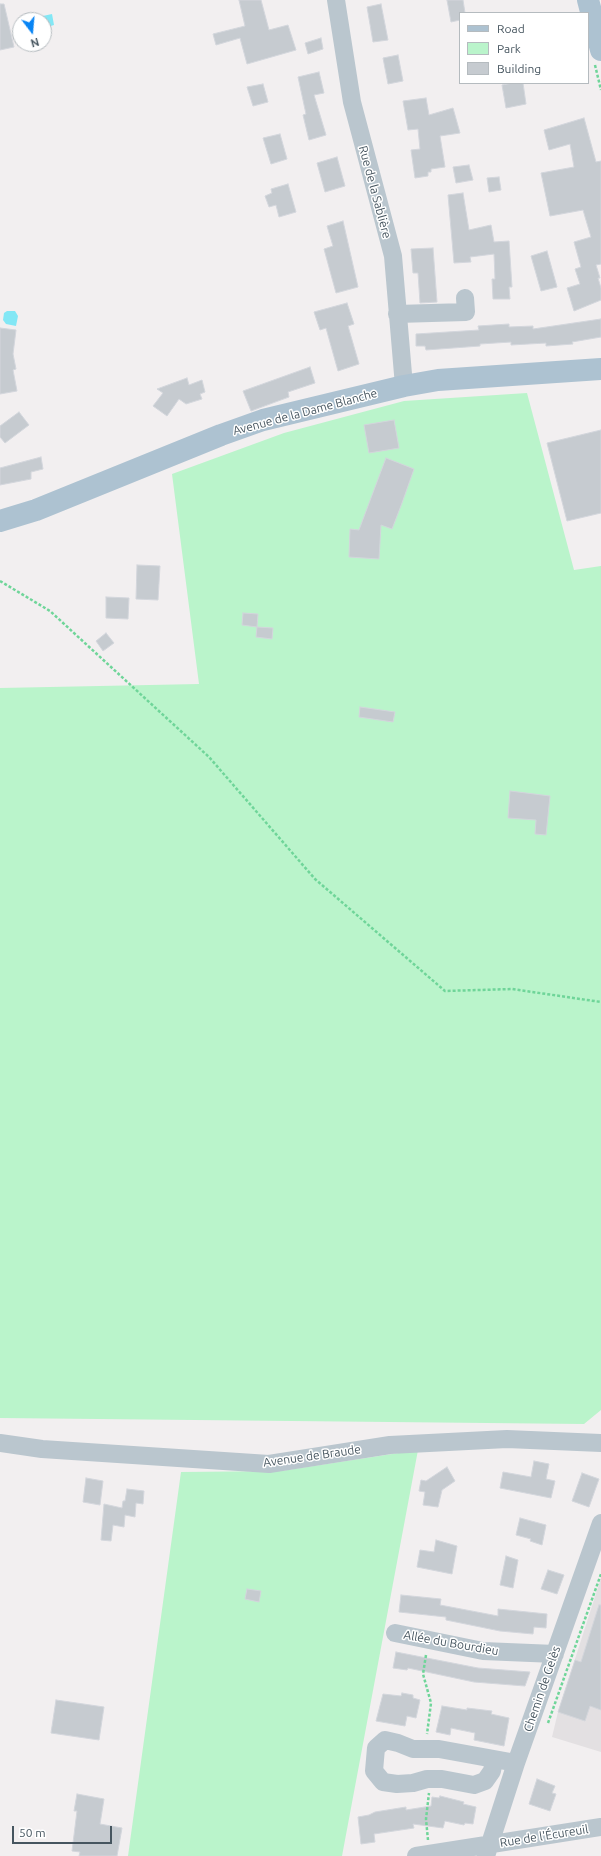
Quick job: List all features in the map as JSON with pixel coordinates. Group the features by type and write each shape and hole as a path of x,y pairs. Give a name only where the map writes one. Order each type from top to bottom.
{"main road":[{"path":"588,0 601,50"},
{"name":"Avenue de la Dame Blanche","path":"0,521 36,510 221,435 263,420 404,386 438,380 601,369"}],"street":[{"name":"Rue de la Sablière","path":"336,0 352,102 392,256 404,386"},
{"path":"397,314 466,312 465,298"},
{"name":"Avenue de Braude","path":"0,1443 42,1449 269,1464 390,1445 507,1439 601,1443"},
{"name":"Chemin de Gelès","path":"488,1850 516,1763 601,1523"},
{"name":"Allée du Bourdieu","path":"395,1633 483,1651 555,1654"},
{"path":"494,1760 492,1771 486,1781 474,1785 442,1779 427,1779 413,1783 397,1784 383,1782 374,1771 376,1748 385,1740 413,1749 439,1749 516,1763"},
{"name":"Rue de l'Écureuil","path":"416,1856 488,1850 601,1827"}],"path":[{"path":"0,581 50,611 204,752 316,879 445,991 512,989 601,1002"}],"shaded area":[{"path":"601,1578 601,1752 552,1737 558,1712"}],"green space":[{"path":"527,393 574,570 601,566 601,1410 584,1424 0,1418 0,688 199,684 172,474 284,433 404,401"},
{"path":"418,1450 342,1856 128,1856 181,1472 281,1471"}],"water":[{"path":"52,14 54,25 52,26"},
{"path":"7,311 15,311 18,316 16,326 6,324 3,320 4,313"}],"building":[{"path":"239,0 261,0 269,30 288,25 296,50 247,64 240,38 216,45 213,34 245,26"},
{"path":"447,0 463,0 465,12 459,12 459,20 451,22"},
{"path":"0,4 4,4 12,38 12,47 0,50"},
{"path":"381,4 388,40 373,42 367,7"},
{"path":"321,38 323,49 308,54 305,43"},
{"path":"398,55 403,81 388,84 383,58"},
{"path":"319,72 324,93 314,95 326,135 309,140 303,115 306,114 298,77"},
{"path":"263,84 268,102 253,106 247,87"},
{"path":"523,84 526,104 506,108 502,85"},
{"path":"426,98 429,115 453,108 460,133 440,136 445,167 431,169 431,172 428,172 428,176 415,178 411,150 420,149 418,129 408,130 403,101"},
{"path":"584,118 596,162 601,161 601,264 596,265 600,278 598,278 601,288 601,300 574,311 567,288 580,284 575,269 581,267 574,242 591,237 583,210 550,216 541,173 574,167 570,144 549,150 544,130"},
{"path":"280,134 287,159 271,164 263,138"},
{"path":"337,157 345,186 325,192 317,163"},
{"path":"469,165 473,180 456,183 453,167"},
{"path":"499,177 501,190 489,192 487,178"},
{"path":"288,184 296,212 279,217 276,205 269,207 265,196 272,193 271,189"},
{"path":"463,193 469,230 491,225 494,242 509,241 512,287 509,287 510,299 493,299 492,279 495,279 494,254 470,257 471,262 454,263 448,195"},
{"path":"343,221 358,287 336,293 324,249 333,246 327,226"},
{"path":"433,248 437,302 420,303 418,273 413,273 411,249"},
{"path":"547,251 557,287 541,291 531,256"},
{"path":"347,303 354,324 348,326 359,364 338,371 326,328 320,330 314,312"},
{"path":"601,319 601,337 572,342 573,344 546,346 546,343 511,345 511,342 426,350 425,346 416,346 416,334 479,330 478,326 509,324 509,327 533,326 533,329"},
{"path":"0,328 16,330 13,354 16,369 13,370 17,391 0,394"},
{"path":"310,367 315,383 288,392 289,397 251,411 243,391"},
{"path":"187,378 189,385 202,380 205,392 200,394 202,399 186,404 179,399 167,416 153,406 163,393 157,389"},
{"path":"19,412 29,425 5,443 0,437 0,426"},
{"path":"394,420 399,448 369,453 364,425"},
{"path":"601,430 601,513 567,521 547,443"},
{"path":"41,457 43,469 31,472 31,479 0,485 0,468"},
{"path":"386,458 414,469 402,503 392,529 381,525 379,559 349,557 350,529 359,530"},
{"path":"137,565 160,566 158,600 136,599"},
{"path":"106,597 129,598 128,619 106,618"},
{"path":"243,613 258,614 257,627 242,625"},
{"path":"257,627 273,628 272,639 256,637"},
{"path":"106,633 114,643 103,651 96,641"},
{"path":"360,707 395,712 393,722 359,717"},
{"path":"510,791 550,796 546,835 535,834 536,820 508,818"},
{"path":"534,1461 549,1464 546,1479 555,1481 551,1498 500,1488 503,1472 531,1477"},
{"path":"447,1467 455,1481 442,1490 438,1507 423,1505 425,1492 419,1491 421,1480 426,1481"},
{"path":"582,1473 599,1479 589,1507 572,1501"},
{"path":"86,1478 103,1481 100,1505 83,1502"},
{"path":"127,1489 144,1491 143,1504 136,1503 135,1517 125,1515 124,1527 113,1525 111,1541 101,1540 104,1504 122,1508"},
{"path":"520,1518 546,1525 542,1545 530,1541 531,1539 516,1535"},
{"path":"436,1540 457,1546 452,1574 417,1567 420,1550 434,1552"},
{"path":"506,1556 518,1560 513,1588 500,1585"},
{"path":"548,1570 564,1575 557,1594 541,1589"},
{"path":"247,1589 261,1591 259,1602 245,1599"},
{"path":"401,1595 441,1599 440,1605 498,1616 498,1609 547,1614 546,1628 534,1627 533,1634 500,1631 446,1620 446,1617 399,1612"},
{"path":"599,1605 601,1605 601,1710 590,1706 585,1721 558,1712 575,1660 581,1662"},
{"path":"396,1652 478,1668 530,1672 525,1686 474,1682 408,1668 407,1670 393,1668"},
{"path":"402,1693 413,1695 413,1698 420,1700 416,1718 407,1716 405,1726 376,1721 383,1694 401,1696"},
{"path":"56,1700 104,1707 99,1740 51,1733"},
{"path":"442,1706 467,1710 467,1708 492,1711 491,1714 509,1718 504,1746 474,1740 475,1733 451,1728 450,1735 436,1732"},
{"path":"537,1779 555,1786 552,1793 556,1794 550,1811 529,1804"},
{"path":"77,1794 104,1799 100,1824 122,1828 117,1856 79,1856 80,1852 72,1851 77,1811 74,1811"},
{"path":"440,1796 464,1802 463,1804 476,1807 473,1824 465,1823 464,1825 445,1821 443,1828 413,1824 414,1828 374,1834 375,1842 361,1844 358,1817 375,1812 406,1807 406,1810 431,1806 432,1797 439,1798"}]}
